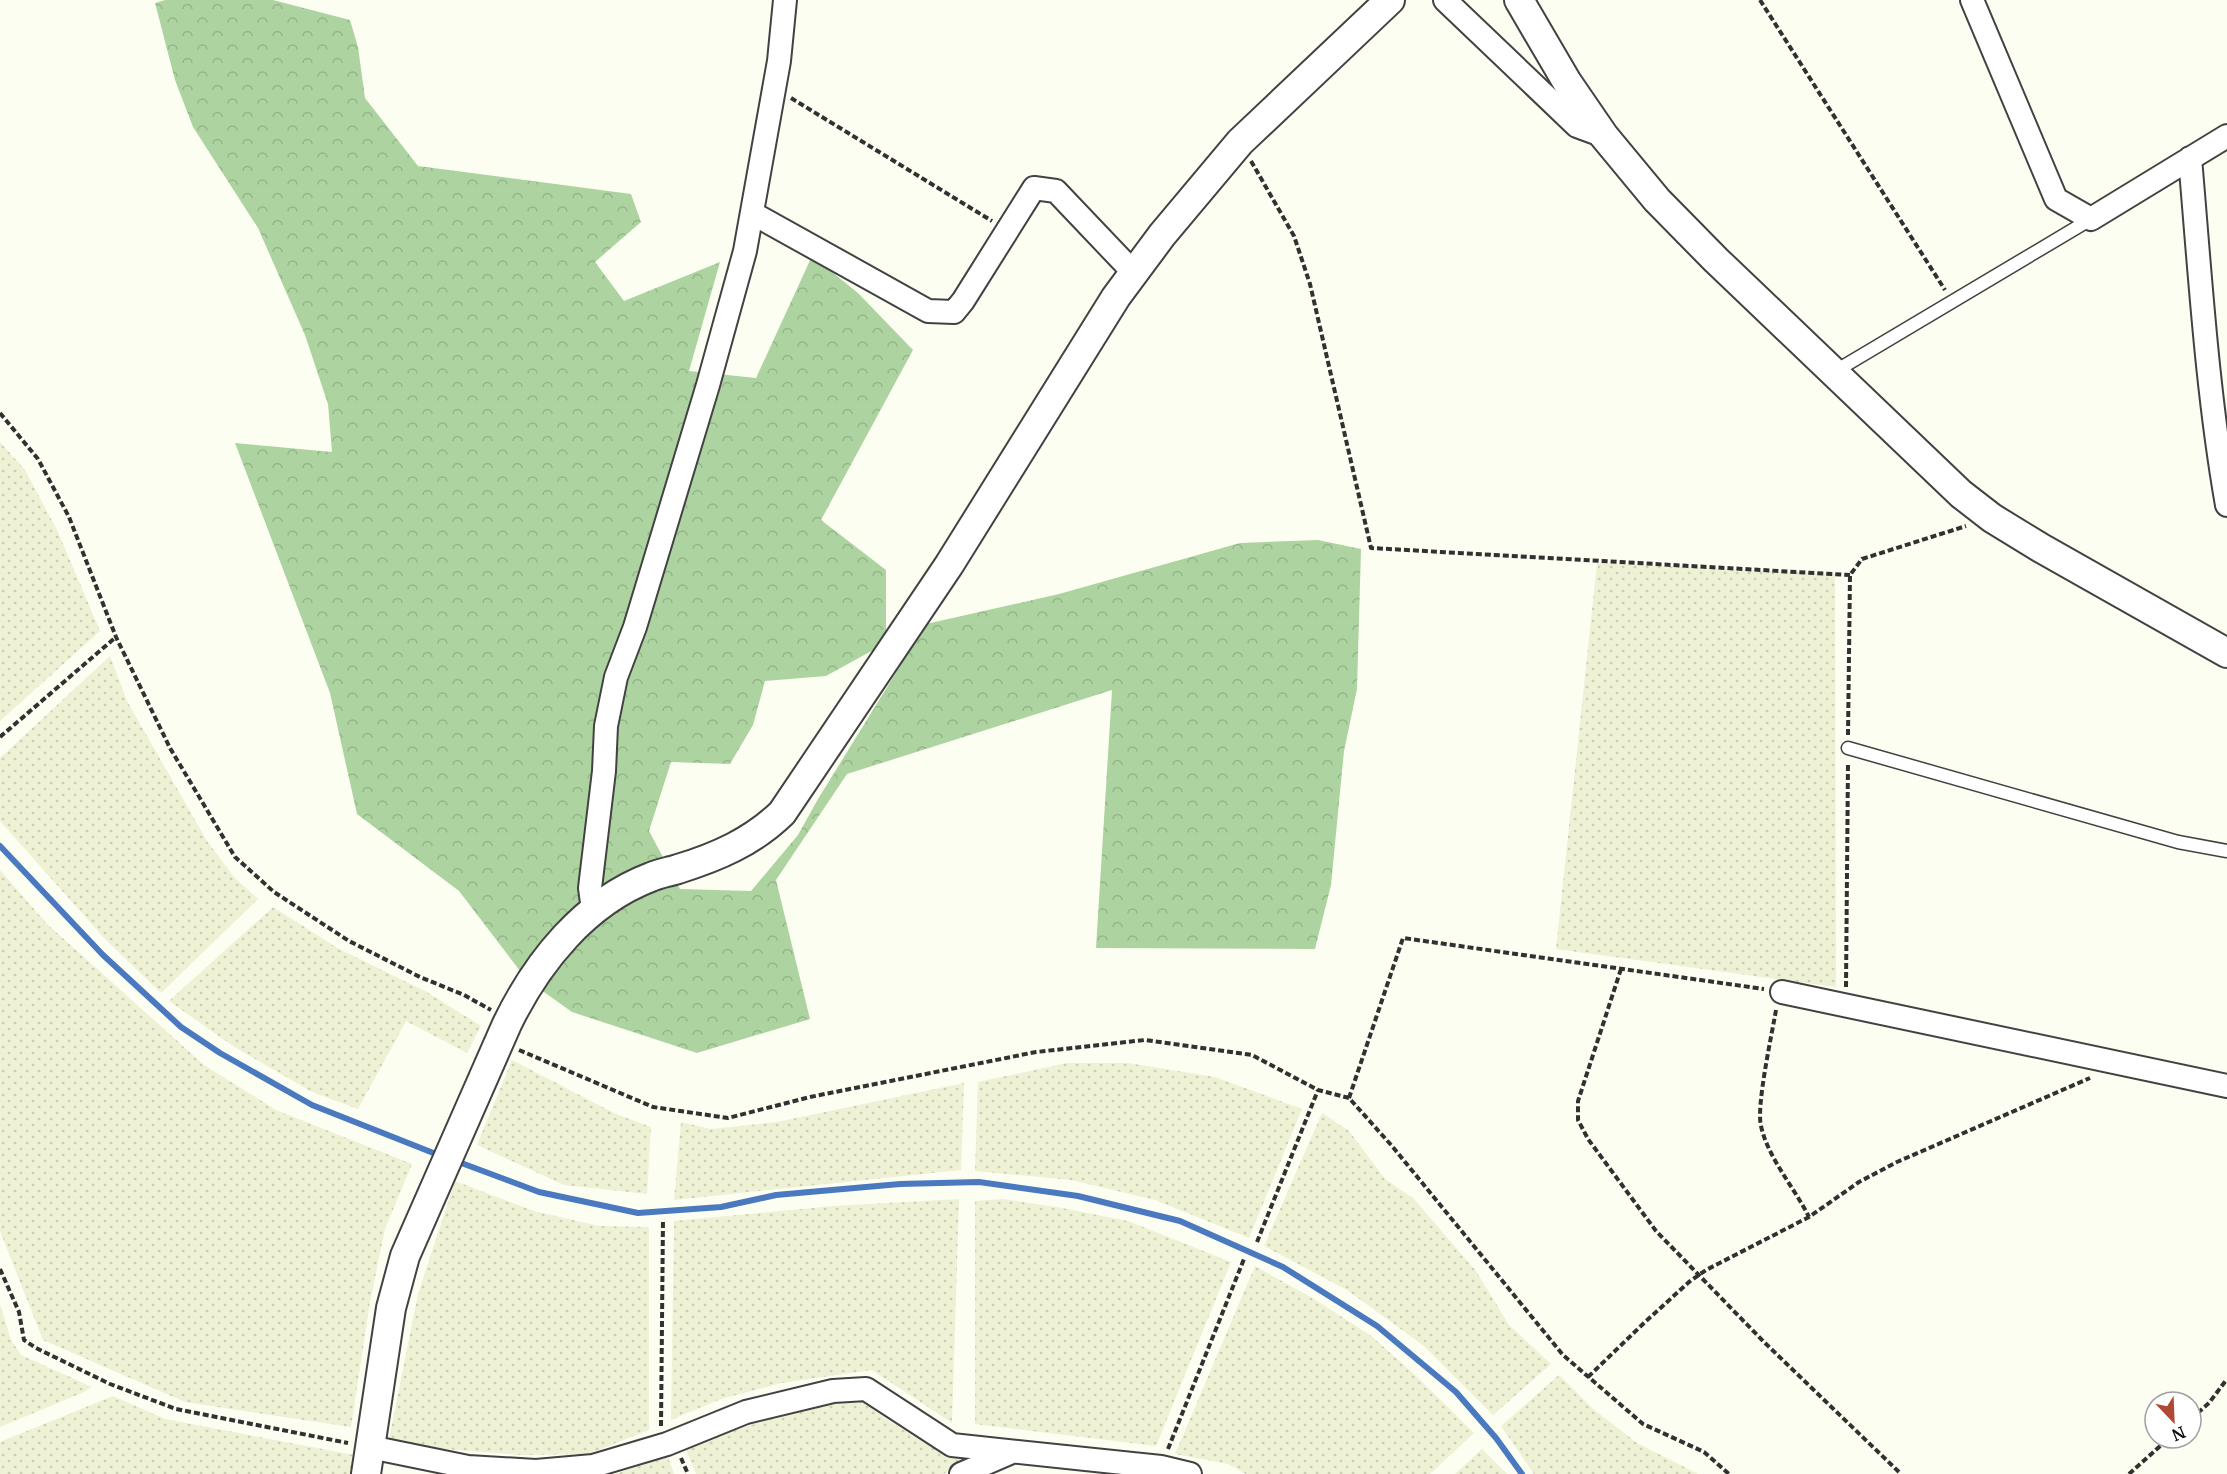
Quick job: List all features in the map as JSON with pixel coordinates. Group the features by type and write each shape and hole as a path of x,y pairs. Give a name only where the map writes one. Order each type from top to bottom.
{"street":[{"path":"593,910 590,888 604,771 606,726 616,677 635,627 708,385 745,252 780,61 785,0"},
{"path":"1190,1474 1161,1467 952,1444 866,1389 833,1391 746,1412 667,1444 593,1466 536,1471 368,1461 391,1308 405,1256 520,996 537,971 593,910 611,897 651,877 727,852 764,831 782,813 949,565 1116,297 1162,235 1240,142 1390,0"},
{"path":"1445,0 1577,126 1604,136"},
{"path":"1519,0 1567,82 1604,136 1636,176 1688,232 1961,494 1992,518 2227,653"},
{"path":"1972,0 2056,199 2091,219 2227,136"},
{"path":"2190,158 2218,456 2227,505"},
{"path":"752,213 928,312 954,312 1034,188 1056,191 1134,273"},
{"path":"1781,992 2227,1086"},
{"path":"961,1474 1013,1452"}],"lane":[{"path":"1834,372 2091,219"},
{"path":"1848,748 2178,842 2227,851"}],"path":[{"path":"1760,0 1952,302"},
{"path":"774,88 1008,231"},
{"path":"1240,142 1294,236 1310,284 1371,548 1850,574"},
{"path":"0,413 38,459 69,517 116,637 170,748 235,857 274,892 349,941 420,977 464,995 497,1014 503,1033 653,1107 728,1119 810,1097 1036,1052 1145,1040 1252,1055 1318,1090 1349,1098 1392,1146 1563,1355 1643,1424 1704,1452 1729,1474"},
{"path":"1846,1006 1850,574 1862,559 1992,518"},
{"path":"0,737 116,637"},
{"path":"1349,1098 1403,938 1781,992 1761,1100 1760,1123 1772,1152 1809,1217"},
{"path":"1621,969 1578,1101 1578,1120 1600,1156 1656,1231 1764,1342 1901,1474"},
{"path":"1588,1377 1644,1323 1699,1275 1809,1217 1859,1182 1897,1162 2123,1064"},
{"path":"1257,1242 1318,1090"},
{"path":"663,1220 660,1424 667,1444"},
{"path":"1161,1467 1244,1259"},
{"path":"0,1269 19,1312 24,1340 36,1348 110,1384 176,1409 368,1461"},
{"path":"2203,1408 2227,1379"},
{"path":"2129,1474 2156,1450"}],"green space":[{"path":"165,0 273,0 350,20 358,47 365,98 418,166 631,194 641,222 595,262 624,301 720,262 689,371 756,378 812,256 858,293 913,350 821,520 886,570 886,643 826,676 765,681 753,725 730,764 671,762 649,831 680,889 751,891 798,835 926,624 1059,594 1240,543 1318,540 1361,549 1357,689 1344,751 1331,885 1315,949 1096,948 1112,690 847,774 776,880 810,1019 697,1053 572,1012 527,980 459,891 357,814 330,693 235,443 332,452 328,404 305,335 258,228 193,127 175,80 155,3"},
{"path":"0,442 25,470 58,532 100,631 0,721"},
{"path":"1597,563 1835,574 1836,987 1556,949"},
{"path":"110,656 127,701 207,841 234,877 258,899 161,993 105,939 0,821 0,758"},
{"path":"0,870 47,924 204,1065 276,1110 412,1164 385,1229 370,1302 351,1427 185,1402 43,1340 0,1231"},
{"path":"273,907 339,949 427,992 481,1026 467,1053 406,1021 358,1109 312,1092 233,1046 169,1001"},
{"path":"512,1060 616,1114 651,1127 647,1194 564,1185 477,1145"},
{"path":"1067,1063 1128,1063 1215,1077 1302,1109 1249,1238 1155,1200 1071,1180 975,1171 978,1082"},
{"path":"964,1083 961,1170 674,1200 681,1122 711,1129 777,1122"},
{"path":"1322,1113 1349,1131 1385,1179 1413,1198 1476,1271 1509,1325 1551,1364 1493,1415 1424,1346 1347,1290 1264,1246"},
{"path":"455,1181 534,1211 599,1226 649,1227 649,1430 588,1454 522,1455 443,1449 389,1439 418,1294"},
{"path":"959,1199 952,1423 872,1370 782,1383 721,1399 671,1420 674,1221 833,1206"},
{"path":"1003,1199 1128,1221 1231,1262 1156,1446 975,1424 975,1201"},
{"path":"1255,1266 1314,1299 1370,1335 1413,1373 1474,1433 1430,1474 1246,1474 1228,1464 1175,1454"},
{"path":"0,1304 11,1340 21,1355 92,1387 0,1427"},
{"path":"1559,1375 1593,1409 1637,1443 1698,1474 1534,1474 1501,1426"},
{"path":"113,1396 165,1419 354,1455 352,1474 0,1474 0,1442"},
{"path":"862,1401 889,1421 946,1455 979,1459 943,1474 696,1474 685,1447 802,1408"},
{"path":"1482,1449 1507,1474 1455,1474"},
{"path":"668,1457 674,1474 615,1474"}],"waterway":[{"path":"0,846 103,955 181,1027 220,1053 312,1105 441,1156"},
{"path":"456,1161 539,1192 638,1213 721,1207 776,1195 900,1184 979,1182 1078,1196 1180,1221 1283,1267 1377,1326 1456,1392 1496,1438 1522,1474"}]}
